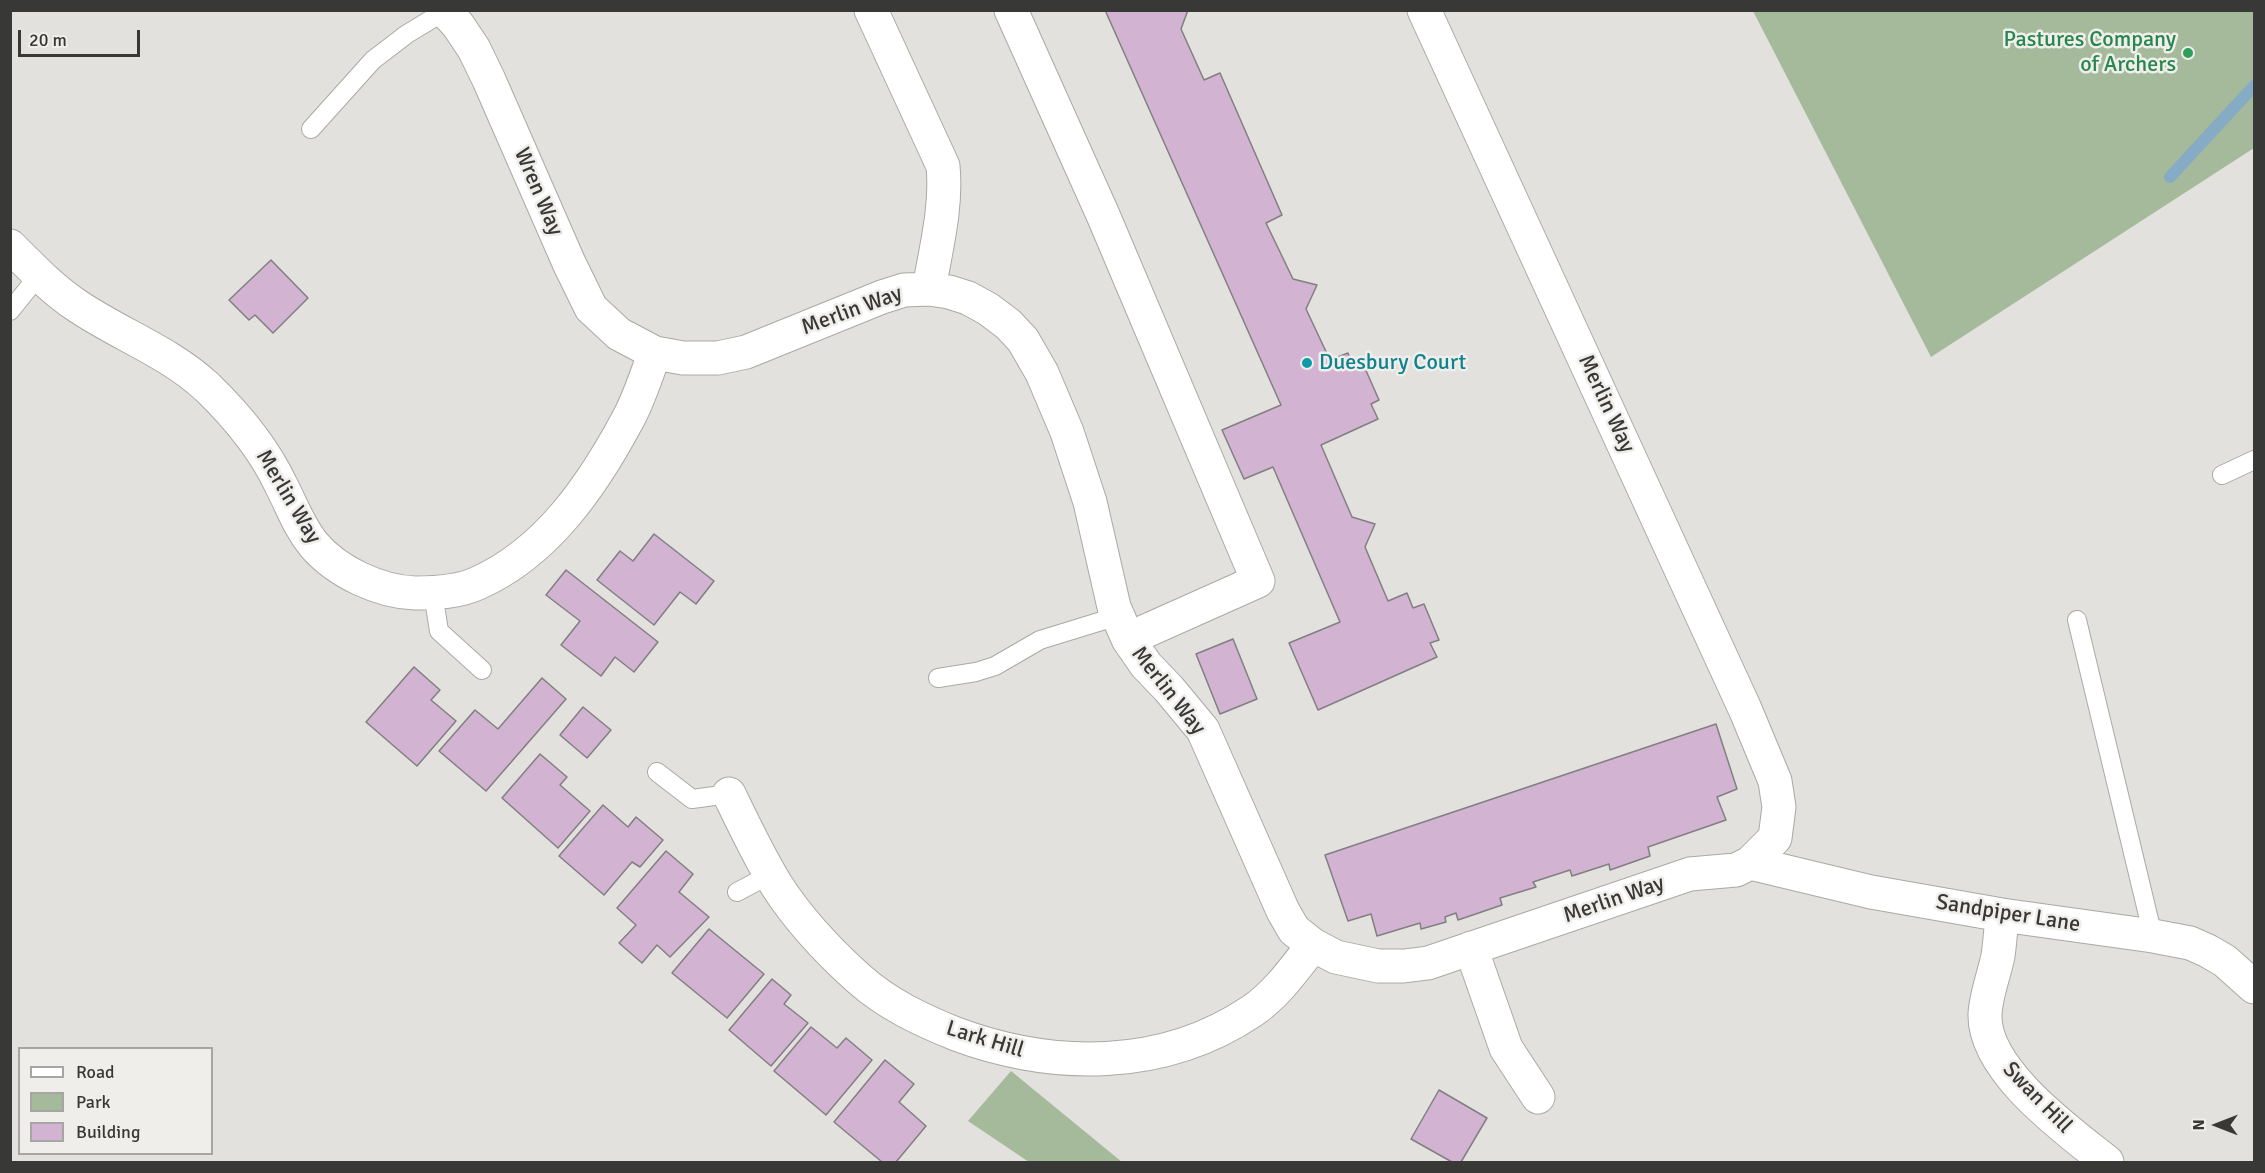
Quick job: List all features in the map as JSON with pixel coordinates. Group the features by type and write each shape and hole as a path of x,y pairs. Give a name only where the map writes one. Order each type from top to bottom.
{"street":[{"path":"871,10 943,166 945,186 943,207 929,289"},
{"path":"1011,10 1103,215 1258,581 1123,628"},
{"name":"Merlin Way","path":"10,246 39,275 79,307 154,349 206,386 235,416 254,441 281,485 299,524 315,547 340,566 370,584 401,592 433,593 477,584 529,552 554,529 592,479 628,419 655,353 683,358 718,358 746,352 904,290 929,289 968,298 1008,324 1023,340 1042,373 1067,432 1090,502 1114,607 1123,628 1146,666 1169,689 1203,730 1283,911 1294,930 1313,945 1336,957 1378,966 1428,963 1690,874 1736,870 1750,863 1775,838 1779,807 1775,781 1745,709 1424,10"},
{"name":"Wren Way","path":"445,11 474,49 591,308 619,334 655,353"},
{"name":"Lark Hill","path":"729,794 777,886 812,931 859,979 889,1002 921,1020 979,1042 1061,1059 1101,1060 1149,1054 1195,1040 1254,1010 1290,974 1313,945"},
{"name":"Sandpiper Lane","path":"1750,863 1871,892 2002,915 2190,943 2224,961 2254,987"},
{"name":"Swan Hill","path":"2002,915 1998,956 1985,1015 1989,1038 2001,1062 2027,1094 2107,1162"},
{"path":"1471,948 1506,1048 1538,1097"}],"lane":[{"path":"311,129 373,60 407,34 445,11"},
{"path":"10,311 39,275"},
{"path":"2222,475 2254,459"},
{"path":"433,593 439,631 482,670"},
{"path":"2077,620 2153,936"},
{"path":"938,678 976,672 995,666 1040,640 1123,628"},
{"path":"657,772 692,799 729,794"},
{"path":"737,892 771,874"}],"green space":[{"path":"1753,11 2254,11 2254,148 1931,357"},
{"path":"1011,1071 1122,1162 1029,1162 968,1121"}],"building":[{"name":"Duesbury Court","path":"1105,10 1188,10 1181,29 1204,80 1220,73 1282,215 1266,223 1293,279 1317,285 1306,309 1330,360 1348,353 1354,370 1364,366 1379,400 1371,404 1378,419 1321,445 1352,517 1375,524 1365,547 1388,601 1407,593 1413,608 1424,604 1439,640 1430,643 1437,657 1318,710 1289,643 1340,622 1273,467 1244,479 1222,430 1281,405"},
{"path":"271,260 308,298 273,333 255,315 249,320 229,300"},
{"path":"654,534 714,581 696,604 680,592 654,625 597,580 620,551 633,561"},
{"path":"566,570 658,642 634,672 615,657 601,676 561,645 580,621 546,595"},
{"path":"1233,639 1257,699 1220,714 1196,654"},
{"path":"414,667 440,690 431,700 456,721 417,766 366,722"},
{"path":"542,678 566,699 486,791 439,751 475,710 498,729"},
{"path":"583,707 611,730 587,758 560,735"},
{"path":"1716,724 1737,789 1717,797 1726,820 1648,847 1650,856 1610,870 1609,864 1572,876 1570,870 1533,882 1536,887 1500,898 1502,905 1458,920 1456,913 1445,917 1446,922 1421,929 1420,923 1377,936 1371,914 1348,921 1325,855"},
{"path":"540,754 567,777 560,785 590,811 558,848 502,798"},
{"path":"603,805 628,827 636,817 663,840 640,867 632,862 604,895 559,856"},
{"path":"666,851 693,874 679,892 709,917 670,957 657,945 642,963 619,943 636,925 617,908"},
{"path":"709,929 764,974 727,1018 672,973"},
{"path":"772,979 791,995 784,1004 808,1023 771,1066 729,1030"},
{"path":"811,1027 837,1048 846,1038 872,1060 826,1115 774,1071"},
{"path":"885,1060 914,1084 899,1102 926,1126 896,1162 882,1162 834,1122"},
{"path":"1439,1090 1487,1118 1461,1162 1452,1162 1411,1139"}],"waterway":[{"path":"2170,177 2254,86"}],"place":[{"name":"Pastures Company of Archers","path":"2188,53"},
{"name":"Duesbury Court","path":"1307,363"}]}
